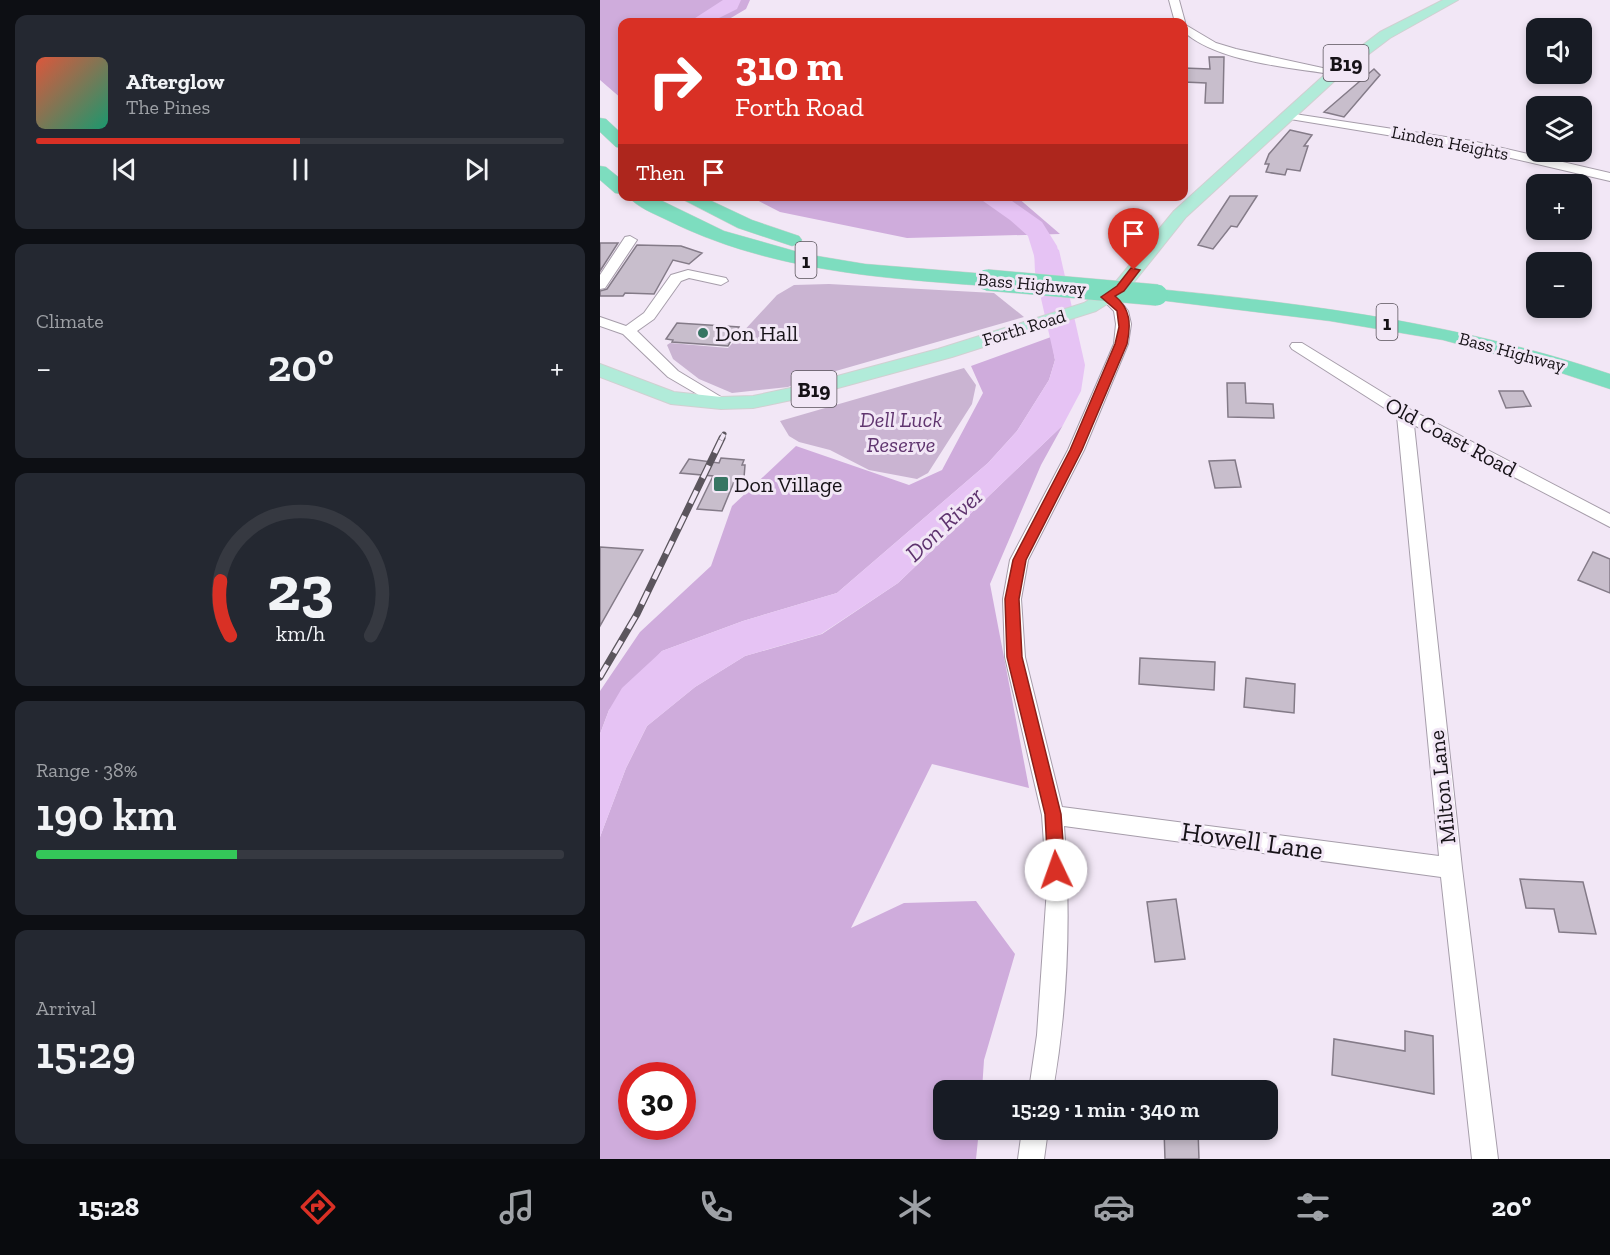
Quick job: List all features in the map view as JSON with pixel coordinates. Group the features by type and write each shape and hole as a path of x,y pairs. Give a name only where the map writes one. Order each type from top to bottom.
{"highway":[{"path":"600,123 618,139"},
{"path":"600,138 618,151"},
{"path":"600,171 618,186"},
{"name":"Bass Highway","path":"646,201 710,232 789,256 867,269 989,275 1158,290 1301,309 1416,327 1534,357 1610,382"},
{"name":"Bass Highway","path":"695,201 745,224 815,246 989,275"},
{"name":"Bass Highway","path":"1158,290 1292,295 1386,307 1518,336 1610,364"}],"main road":[{"name":"Forth Road","path":"600,370 671,398 721,403 759,401 801,392 1028,329 1098,302 1120,288 1180,214 1336,72 1385,35 1452,0"}],"street":[{"path":"1174,0 1179,18"},
{"path":"1188,33 1191,37 1221,48 1336,72"},
{"name":"Linden Heights","path":"1288,116 1472,145 1610,177"},
{"path":"600,285 630,240"},
{"path":"628,331 649,316 676,278 688,274 722,281"},
{"path":"1042,1080 1049,1035 1058,888 1053,814 1015,657 1012,599 1020,560 1076,450 1121,344 1125,327 1122,311 1113,300 1098,302"},
{"path":"600,321 628,331 673,374 721,403"},
{"name":"Old Coast Road","path":"1297,346 1404,414 1610,521"},
{"name":"Milton Lane","path":"1404,414 1451,868 1485,1159"},
{"name":"Howell Lane","path":"1053,814 1451,868"},
{"path":"1031,1159 1034,1140"}],"green space":[{"path":"829,284 994,293 1024,317 801,381 788,387 732,393 699,379 673,359 667,345 670,343 728,348 777,295 794,285"},
{"name":"Dell Luck Reserve","path":"964,368 976,385 972,404 928,473 917,479 869,470 830,450 799,442 789,436 780,421"}],"shaded area":[{"path":"600,0 750,0 746,9 731,18 618,18 618,96 600,80"},
{"path":"759,201 1022,201 1060,234 907,238 780,212"},
{"path":"1051,337 1055,360 1049,380 1017,431 988,463 837,593 743,621 662,651 609,710 600,734 600,691 640,632 711,566 732,506 796,446 909,485 942,470 983,393 971,366"},
{"path":"1063,425 1041,465 990,584 1029,788 932,764 851,928 904,903 976,901 1015,954 984,1060 983,1080 933,1080 933,1140 978,1140 976,1159 600,1159 600,837 626,768 647,726 695,687 745,656 822,634 898,583"}],"water":[{"path":"1043,239 1059,250 1085,365 1081,391 1063,425 898,583 821,634 745,656 695,687 647,726 626,768 600,837 600,734 609,710 622,688 662,651 743,621 837,593 988,463 1017,431 1049,380 1055,360 1035,272 1034,249"}],"building":[{"path":"1209,57 1224,57 1223,103 1205,103 1206,83 1188,82 1188,68 1210,69"},
{"path":"1374,69 1380,75 1344,117 1324,112"},
{"path":"1290,130 1312,135 1304,146 1308,146 1300,171 1287,169 1285,175 1266,172 1269,164 1265,164 1269,154"},
{"path":"1230,196 1257,196 1237,227 1231,226 1213,249 1198,245"},
{"path":"600,243 618,243 600,271"},
{"path":"637,245 681,246 702,253 689,264 673,260 654,294 625,293 623,296 600,296 600,291 607,289"},
{"name":"Don Hall","path":"677,323 739,327 728,346 672,342 673,340 666,339"},
{"path":"1227,383 1245,383 1246,403 1273,404 1274,418 1228,417"},
{"path":"1499,391 1523,391 1531,406 1506,408"},
{"name":"Don Village","path":"721,458 744,460 742,465 745,465 744,478 736,477 722,511 697,509 713,476 680,473 689,459 719,463"},
{"path":"1235,460 1241,487 1215,488 1209,461"},
{"path":"600,547 643,550 600,626"},
{"path":"1593,552 1610,559 1610,593 1578,580"},
{"path":"1140,658 1215,662 1214,690 1139,684"},
{"path":"1246,678 1295,684 1294,713 1244,707"},
{"path":"1520,879 1583,882 1596,934 1559,932 1554,909 1526,908"},
{"path":"1176,899 1185,959 1155,962 1147,902"},
{"path":"1405,1031 1433,1036 1434,1094 1332,1075 1334,1039 1405,1051"},
{"path":"1164,1140 1198,1140 1199,1159 1165,1159"}],"waterway":[{"name":"Don River","path":"706,18 731,5 732,0"},
{"name":"Don River","path":"996,201 1027,221 1039,234 1047,251 1053,283"}],"railway":[{"path":"722,438 724,434"},
{"path":"600,677 637,614 722,438"}],"place":[{"name":"Don Hall","path":"703,333"},
{"name":"Don Village","path":"721,484"}],"route":[{"path":"1056,870 1053,814 1015,657 1012,599 1020,560 1076,450 1112,372 1121,344 1125,327 1124,315 1113,300 1107,297 1120,288 1134,270"}]}
